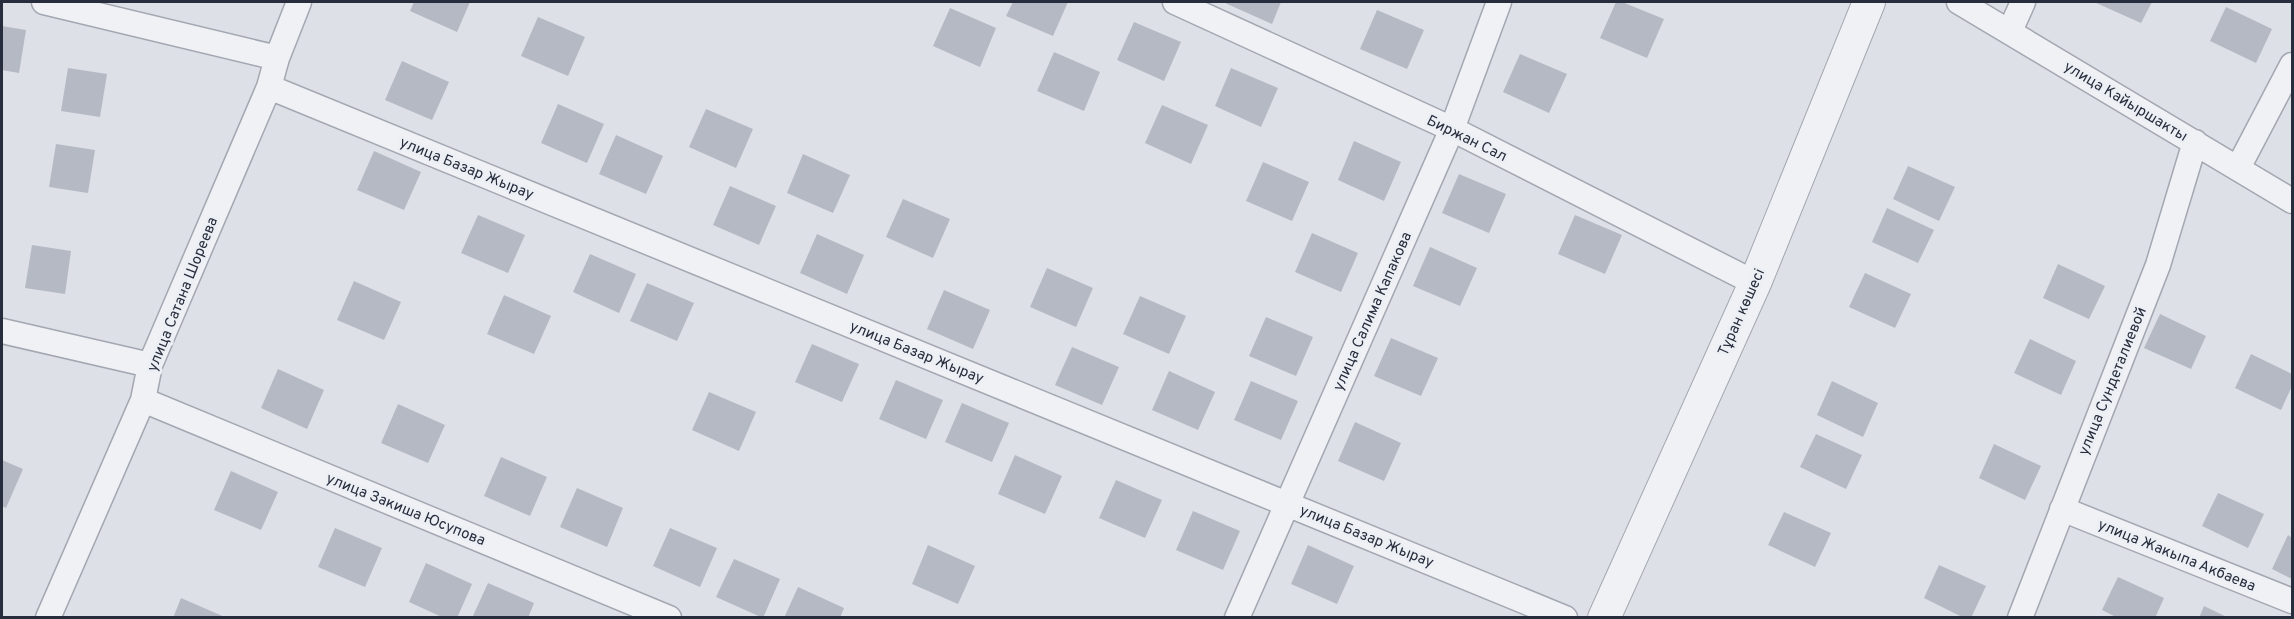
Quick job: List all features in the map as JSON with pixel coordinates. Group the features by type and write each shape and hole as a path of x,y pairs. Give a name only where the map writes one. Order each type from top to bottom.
{"street":[{"path":"44,2 277,58"},
{"name":"улица Сатана Шореева","path":"48,618 143,400 150,364 269,87 277,58 299,2"},
{"name":"Биржан Сал","path":"1175,2 1452,129 1755,283"},
{"name":"улица Салима Капакова","path":"1237,618 1452,129 1499,2"},
{"name":"Тұран көшесі","path":"1604,618 1755,283 1869,2"},
{"name":"улица Кайыршакты","path":"1959,2 2292,201"},
{"path":"2010,31 2023,2"},
{"path":"2238,168 2292,65"},
{"name":"улица Базар Жырау","path":"269,87 1565,618"},
{"name":"улица Сундеталиевой","path":"2020,618 2158,265 2194,142"},
{"path":"2,331 150,364"},
{"name":"улица Закиша Юсупова","path":"143,400 669,618"},
{"name":"улица Жакыпа Акбаева","path":"2062,509 2292,601"}],"building":[{"path":"414,2 470,2 457,32 410,11"},
{"path":"1013,2 1068,2 1053,36 1006,16"},
{"path":"1226,2 1281,2 1272,24"},
{"path":"1616,2 1622,2 1664,19 1647,58 1600,38"},
{"path":"2094,2 2152,2 2141,23"},
{"path":"2226,7 2272,29 2256,63 2210,41"},
{"path":"950,8 996,28 980,67 933,46"},
{"path":"1377,10 1424,30 1407,69 1360,49"},
{"path":"538,17 585,37 568,76 521,56"},
{"path":"1134,22 1181,42 1164,81 1117,60"},
{"path":"2,26 26,30 19,73 2,70"},
{"path":"1054,52 1100,72 1084,111 1037,91"},
{"path":"1520,54 1567,74 1549,113 1503,92"},
{"path":"402,61 449,82 432,120 385,100"},
{"path":"68,68 107,74 100,117 61,111"},
{"path":"1231,68 1278,88 1261,127 1215,106"},
{"path":"558,104 604,124 587,163 541,143"},
{"path":"1162,105 1208,125 1191,164 1145,143"},
{"path":"706,109 753,129 736,168 689,147"},
{"path":"616,135 663,156 646,194 599,174"},
{"path":"1354,141 1401,162 1384,201 1338,180"},
{"path":"56,144 95,150 88,193 49,187"},
{"path":"374,151 421,172 404,210 357,190"},
{"path":"803,154 850,175 833,213 787,193"},
{"path":"1263,162 1309,182 1292,221 1246,201"},
{"path":"1908,166 1955,187 1939,221 1893,199"},
{"path":"1459,174 1506,194 1489,233 1442,213"},
{"path":"730,186 776,206 759,245 713,225"},
{"path":"903,199 950,219 933,258 886,237"},
{"path":"1887,208 1934,230 1918,263 1872,242"},
{"path":"478,215 525,235 508,273 461,253"},
{"path":"1575,215 1622,235 1605,274 1558,254"},
{"path":"1312,233 1358,253 1341,292 1295,272"},
{"path":"817,234 864,255 847,294 800,273"},
{"path":"32,245 71,251 65,294 25,288"},
{"path":"1430,247 1477,268 1460,306 1413,286"},
{"path":"590,254 636,274 619,313 573,292"},
{"path":"2058,264 2105,286 2089,319 2043,298"},
{"path":"1047,268 1093,288 1076,327 1030,307"},
{"path":"1865,273 1911,294 1895,328 1849,307"},
{"path":"354,281 401,302 384,340 337,320"},
{"path":"647,283 694,303 677,341 630,321"},
{"path":"944,290 990,310 973,349 927,329"},
{"path":"504,295 551,316 534,354 487,334"},
{"path":"1140,296 1186,316 1169,354 1123,334"},
{"path":"2160,314 2206,336 2191,369 2144,348"},
{"path":"1266,317 1313,337 1296,376 1249,356"},
{"path":"1391,338 1438,358 1421,396 1374,376"},
{"path":"2030,339 2076,361 2061,395 2014,373"},
{"path":"812,344 859,364 842,402 795,382"},
{"path":"1072,347 1119,367 1102,405 1055,385"},
{"path":"2251,354 2292,374 2292,386 2281,410 2235,388"},
{"path":"278,369 324,390 307,429 261,408"},
{"path":"1169,371 1215,392 1198,430 1152,410"},
{"path":"896,380 943,400 926,439 879,419"},
{"path":"1251,381 1298,401 1281,440 1234,420"},
{"path":"1832,381 1878,403 1863,437 1817,415"},
{"path":"709,392 756,412 739,451 692,430"},
{"path":"962,403 1009,423 992,462 945,442"},
{"path":"398,404 445,425 428,463 381,443"},
{"path":"1355,422 1401,443 1384,481 1338,461"},
{"path":"1816,434 1862,455 1846,489 1800,467"},
{"path":"1994,444 2041,466 2025,500 1979,478"},
{"path":"1015,455 1062,476 1045,514 998,494"},
{"path":"501,457 547,477 530,516 484,496"},
{"path":"2,460 23,469 6,508 2,506"},
{"path":"231,471 278,492 261,530 214,510"},
{"path":"1116,480 1162,500 1145,538 1099,518"},
{"path":"577,488 623,508 607,547 560,527"},
{"path":"2218,493 2264,514 2248,548 2202,526"},
{"path":"1193,511 1240,531 1223,570 1176,550"},
{"path":"1784,512 1831,533 1815,567 1768,545"},
{"path":"335,528 382,548 365,587 318,567"},
{"path":"670,528 717,548 700,587 653,566"},
{"path":"2288,535 2292,538 2292,579 2272,569"},
{"path":"928,545 975,566 958,604 912,584"},
{"path":"1308,545 1354,566 1337,604 1291,584"},
{"path":"734,559 780,579 763,618 716,597"},
{"path":"426,563 472,584 457,618 444,618 409,602"},
{"path":"1939,565 1986,586 1971,618 1964,618 1924,598"},
{"path":"2118,577 2164,598 2155,618 2118,618 2102,610"},
{"path":"488,583 534,603 528,618 472,618"},
{"path":"798,587 844,608 840,618 784,618"},
{"path":"181,598 227,618 173,618"},
{"path":"2204,606 2229,618 2199,618"}]}
